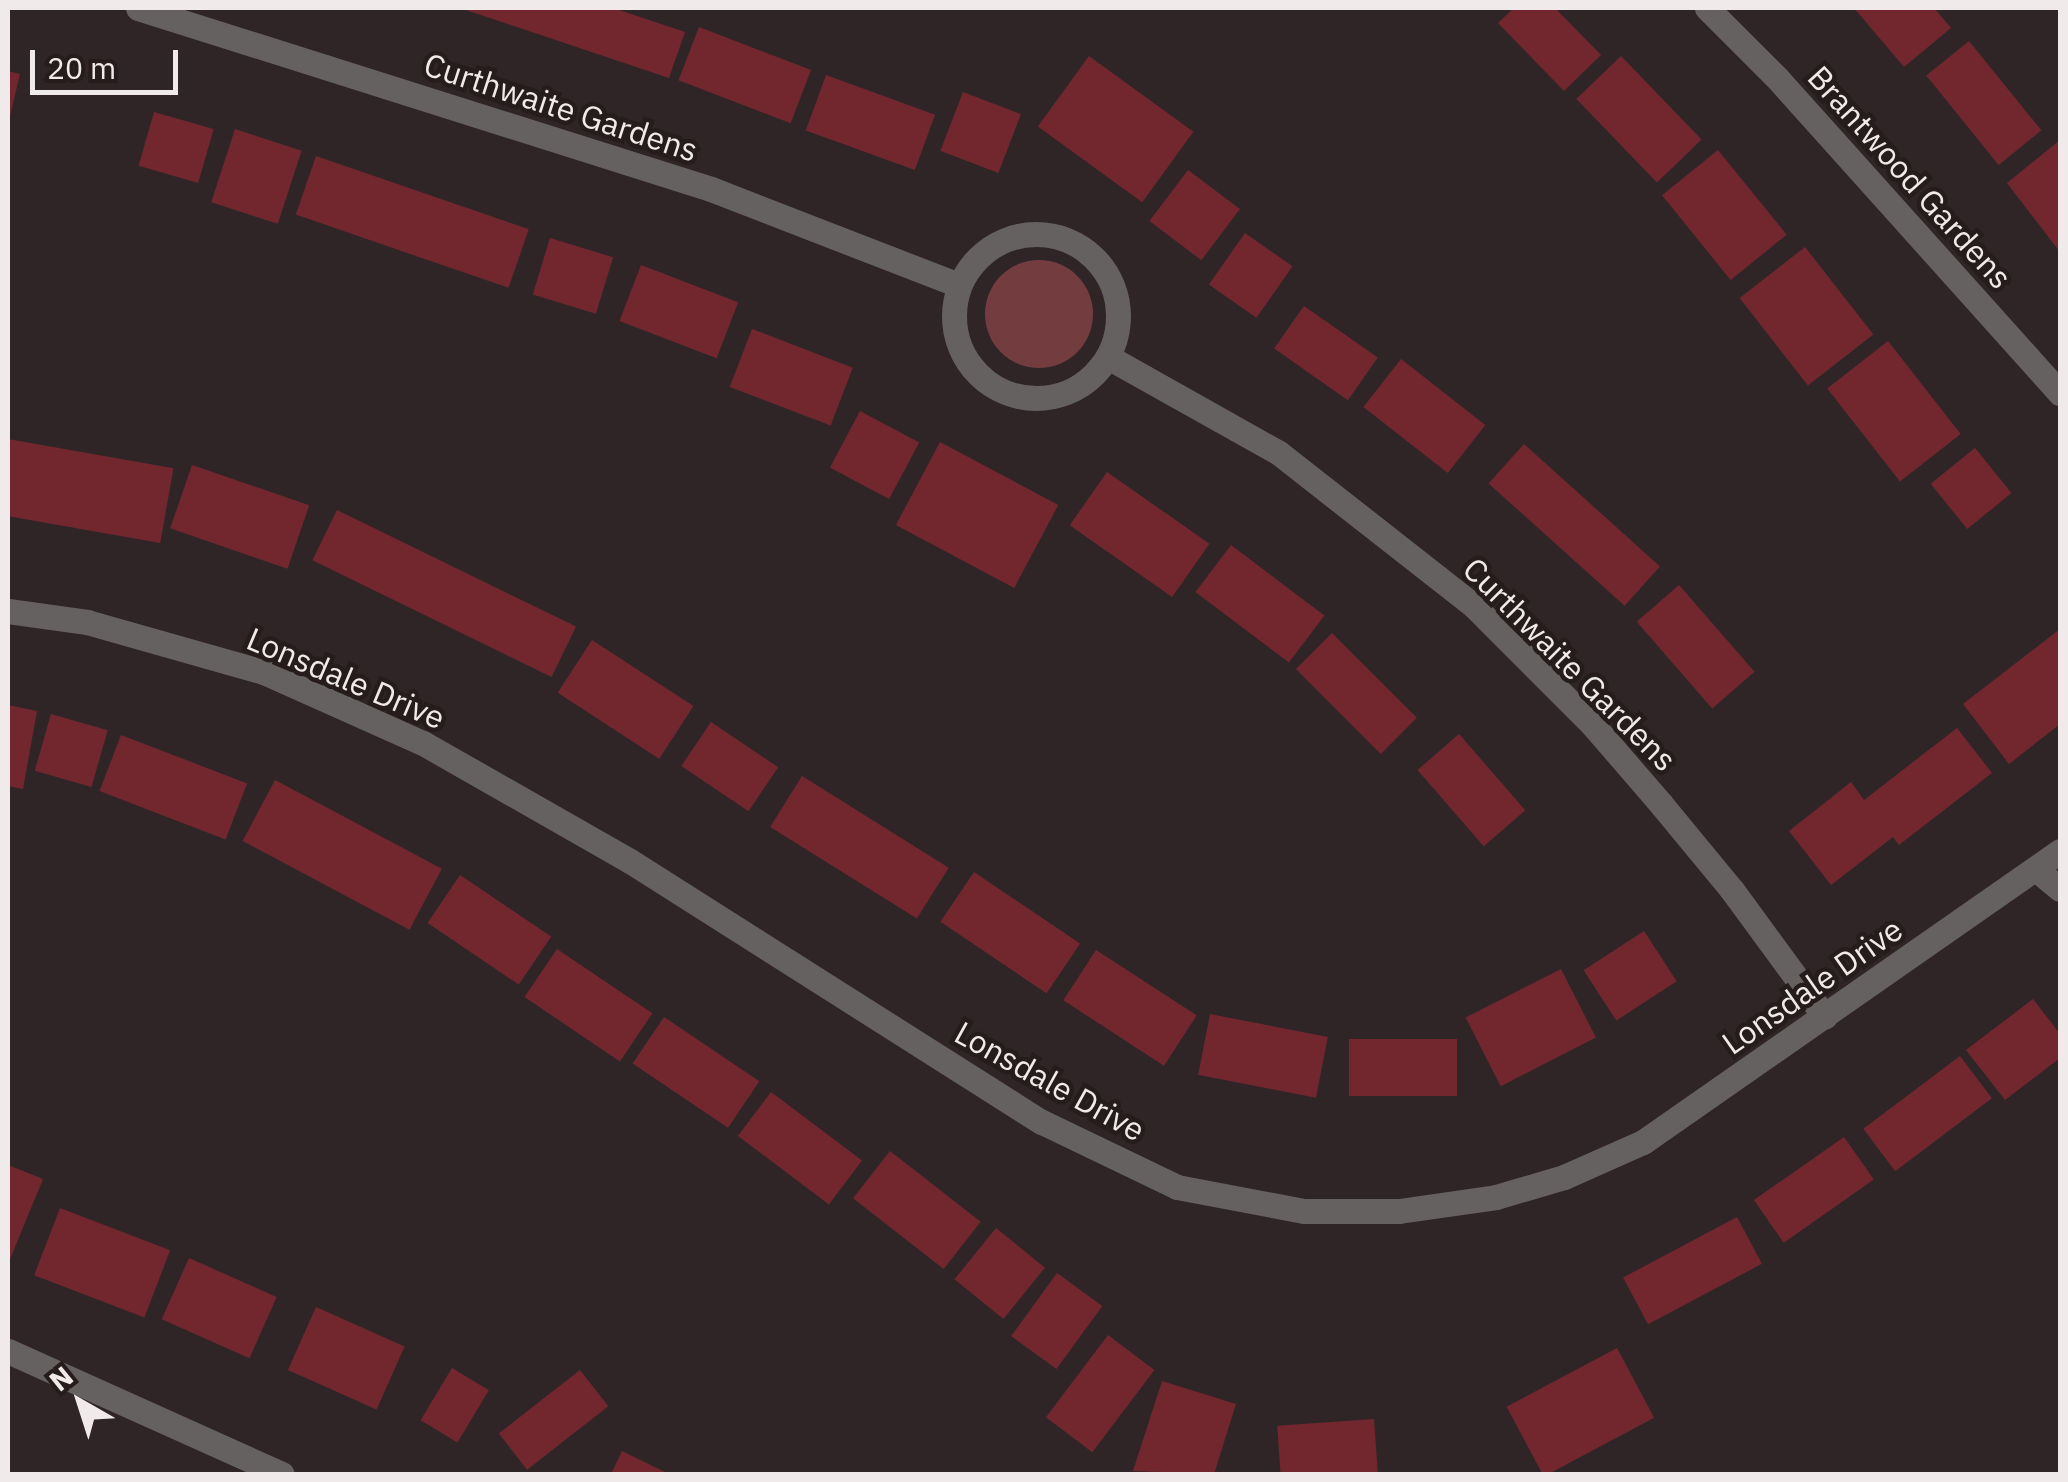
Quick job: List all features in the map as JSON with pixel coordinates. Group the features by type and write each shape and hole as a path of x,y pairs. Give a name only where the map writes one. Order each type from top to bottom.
{"street":[{"name":"Curthwaite Gardens","path":"138,8 711,189 959,285"},
{"name":"Brantwood Gardens","path":"1707,8 1778,78 2060,393"},
{"path":"1036,233 1061,236 1102,264 1114,286 1119,310 1108,357 1093,377 1072,391 1023,398 1000,390 964,358 955,334 953,309 959,285 972,264 1001,242 1036,233"},
{"name":"Curthwaite Gardens","path":"1108,357 1279,453 1474,606 1592,724 1661,804 1732,890 1825,1017"},
{"name":"Lonsdale Drive","path":"8,611 87,622 264,672 423,743 630,860 1042,1122 1177,1187 1304,1211 1399,1211 1496,1198 1564,1177 1643,1142 2060,851"},
{"path":"2037,870 2060,889"},
{"path":"8,1352 282,1474"}],"shaded area":[{"path":"1039,260 1060,264 1077,276 1089,293 1093,314 1089,335 1077,352 1060,364 1039,368 1018,364 1001,352 989,335 985,314 989,293 1001,276 1018,264"}],"building":[{"path":"460,8 613,8 685,32 669,78"},
{"path":"1514,8 1555,8 1601,55 1564,91 1498,23"},
{"path":"1854,8 1934,8 1951,28 1904,67"},
{"path":"699,27 811,70 791,123 679,80"},
{"path":"1969,41 2041,130 1999,165 1926,76"},
{"path":"1089,56 1193,132 1142,202 1038,126"},
{"path":"1621,56 1702,139 1657,183 1576,99"},
{"path":"8,71 20,74 9,120 8,120"},
{"path":"826,75 935,115 915,170 806,130"},
{"path":"963,92 1021,114 998,173 940,151"},
{"path":"154,112 214,129 198,183 139,166"},
{"path":"235,129 302,151 278,224 211,202"},
{"path":"2060,140 2060,252 2007,183"},
{"path":"1718,150 1787,235 1731,280 1662,195"},
{"path":"316,156 529,229 509,288 296,215"},
{"path":"1188,170 1240,209 1201,260 1149,221"},
{"path":"1245,233 1293,266 1256,318 1209,285"},
{"path":"550,238 613,257 596,314 533,294"},
{"path":"1805,247 1873,334 1808,386 1740,298"},
{"path":"641,265 738,302 717,358 619,321"},
{"path":"1304,306 1378,358 1348,400 1274,349"},
{"path":"752,329 853,368 831,426 730,387"},
{"path":"1888,341 1961,434 1900,481 1827,388"},
{"path":"1401,359 1485,425 1448,473 1363,407"},
{"path":"860,411 919,442 889,499 830,468"},
{"path":"8,439 173,468 160,543 8,516"},
{"path":"940,442 1058,505 1014,588 896,525"},
{"path":"1524,444 1660,566 1625,606 1489,483"},
{"path":"1975,448 2012,493 1967,529 1931,484"},
{"path":"192,465 309,505 287,569 170,528"},
{"path":"1107,472 1209,544 1172,597 1070,525"},
{"path":"337,510 576,627 552,677 312,560"},
{"path":"1231,545 1324,615 1289,663 1195,592"},
{"path":"1679,585 1754,672 1712,709 1637,622"},
{"path":"2060,629 2060,724 2009,764 1963,704"},
{"path":"1332,633 1417,718 1381,754 1296,669"},
{"path":"592,640 693,706 659,759 558,693"},
{"path":"8,705 37,711 23,789 8,786"},
{"path":"51,714 108,730 91,787 35,771"},
{"path":"711,722 778,767 749,811 681,766"},
{"path":"1957,728 1992,773 1899,845 1893,837 1831,885 1789,831 1851,782 1864,800"},
{"path":"1459,734 1525,810 1484,846 1417,770"},
{"path":"121,735 247,783 226,839 99,791"},
{"path":"802,776 949,868 917,919 770,827"},
{"path":"275,780 442,869 409,930 243,841"},
{"path":"974,872 1080,944 1047,993 940,922"},
{"path":"460,875 551,937 519,985 428,923"},
{"path":"1644,931 1677,981 1616,1021 1584,970"},
{"path":"557,949 652,1013 620,1061 525,997"},
{"path":"1096,950 1197,1015 1164,1066 1063,1000"},
{"path":"1561,969 1596,1038 1501,1086 1466,1018"},
{"path":"2033,999 2060,1034 2060,1058 2005,1100 1966,1050"},
{"path":"1210,1014 1328,1037 1316,1098 1198,1075"},
{"path":"664,1017 759,1081 728,1128 633,1063"},
{"path":"1349,1039 1457,1039 1457,1096 1349,1096"},
{"path":"1960,1056 1992,1098 1895,1171 1863,1129"},
{"path":"771,1092 862,1161 829,1205 738,1136"},
{"path":"1844,1137 1874,1180 1784,1243 1754,1200"},
{"path":"890,1151 981,1222 944,1269 853,1198"},
{"path":"8,1165 43,1179 8,1264"},
{"path":"60,1208 170,1250 144,1318 34,1275"},
{"path":"1737,1217 1762,1264 1648,1324 1623,1278"},
{"path":"996,1228 1045,1268 1003,1319 954,1279"},
{"path":"189,1258 277,1297 249,1358 162,1319"},
{"path":"1057,1273 1102,1306 1056,1369 1011,1336"},
{"path":"316,1307 405,1346 377,1409 288,1370"},
{"path":"1108,1335 1154,1370 1092,1452 1046,1417"},
{"path":"1617,1348 1654,1418 1542,1474 1507,1407"},
{"path":"452,1368 489,1390 457,1442 421,1420"},
{"path":"580,1370 608,1406 527,1470 499,1433"},
{"path":"1162,1381 1236,1404 1214,1474 1133,1471"},
{"path":"1374,1419 1378,1474 1281,1474 1277,1426"},
{"path":"622,1451 669,1474 611,1474"}]}
